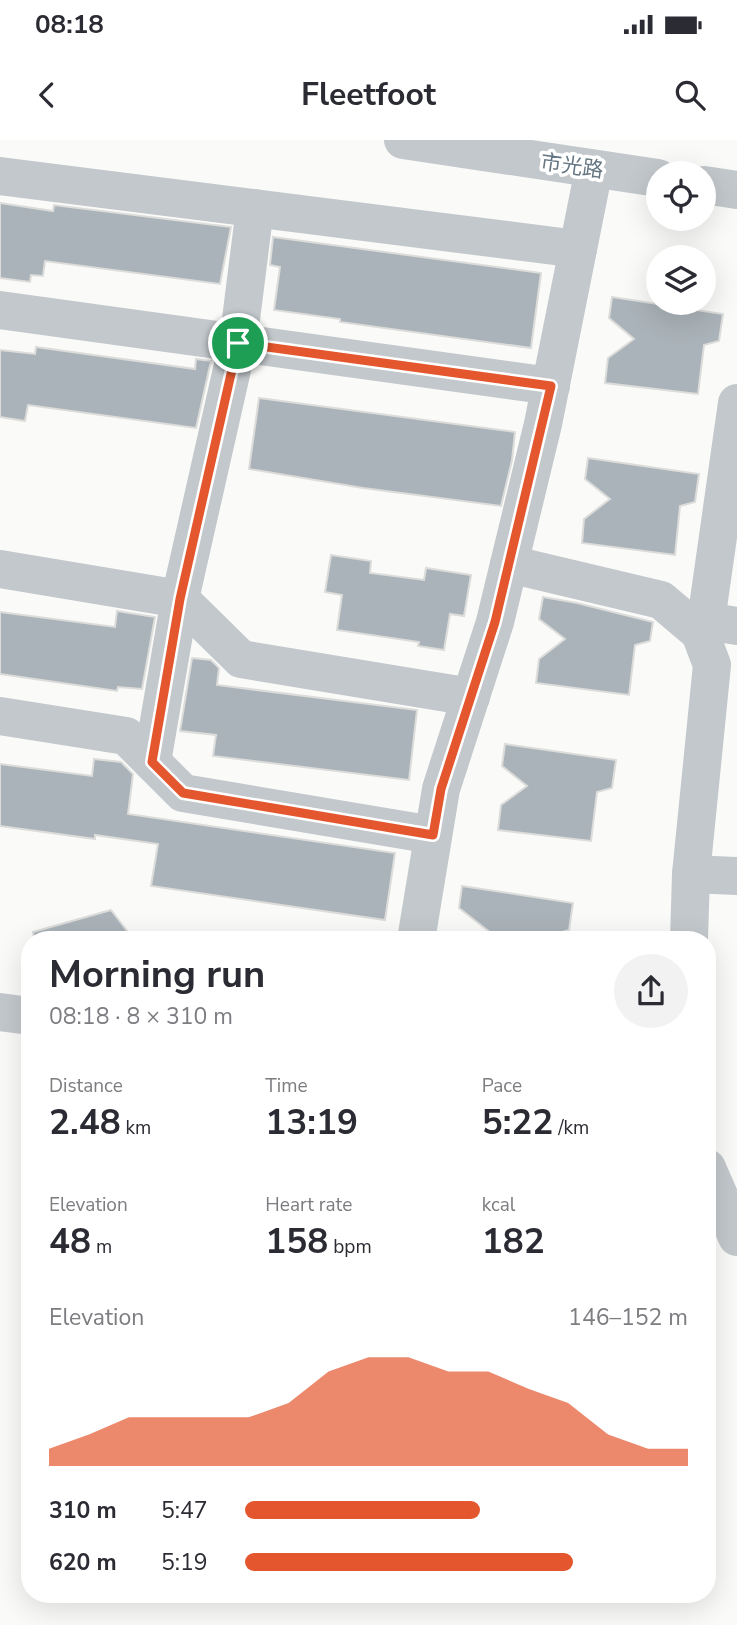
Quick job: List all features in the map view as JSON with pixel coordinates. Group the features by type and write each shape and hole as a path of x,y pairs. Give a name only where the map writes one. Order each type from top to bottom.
{"street":[{"name":"市光路","path":"408,140 646,176"},
{"path":"417,931 441,789 495,622 551,386 594,169"},
{"path":"0,176 578,249"},
{"path":"716,187 737,190"},
{"path":"152,762 180,599 238,343 256,208"},
{"path":"0,310 551,386"},
{"path":"737,403 706,621 737,626"},
{"path":"509,564 661,600 700,633 712,665 691,874 689,931"},
{"path":"0,569 180,599 241,659 471,697"},
{"path":"0,716 126,736 183,793 433,835"},
{"path":"691,874 737,876"},
{"path":"0,1012 21,1015"},
{"path":"716,1188 736,1233"}],"building":[{"path":"0,203 53,211 54,205 231,227 220,284 45,261 43,276 31,275 30,282 0,278"},
{"path":"273,237 541,273 531,348 340,322 340,319 274,310 280,267 270,265"},
{"path":"612,297 646,302 646,315 723,314 719,341 704,345 698,394 605,383 608,358 634,339 609,318"},
{"path":"36,347 195,369 196,359 211,361 196,428 28,405 25,421 0,417 0,350 35,354"},
{"path":"259,398 515,432 512,460 501,506 363,488 249,469"},
{"path":"588,458 699,474 695,502 680,506 675,555 582,543 584,519 610,499 585,479"},
{"path":"331,555 371,561 370,573 424,580 426,568 471,575 464,616 450,614 444,650 418,646 419,642 337,630 342,595 325,592"},
{"path":"543,597 653,622 650,641 635,645 629,695 536,683 539,659 565,639 539,619"},
{"path":"117,611 155,617 142,689 118,687 117,691 0,674 0,612 115,627"},
{"path":"192,658 211,660 219,668 217,685 417,710 409,780 213,756 216,735 180,731"},
{"path":"505,744 616,760 612,788 597,792 591,841 498,830 501,805 527,786 502,766"},
{"path":"94,759 121,762 133,774 128,814 395,853 385,920 151,886 158,844 95,835 95,839 0,826 0,764 92,776"},
{"path":"462,886 573,903 569,930 566,931 488,931 459,908"},
{"path":"111,910 127,931 37,931"}],"route":[{"path":"238,343 551,386 495,622 441,789 433,835 183,793 152,762 180,599 238,343"}]}
